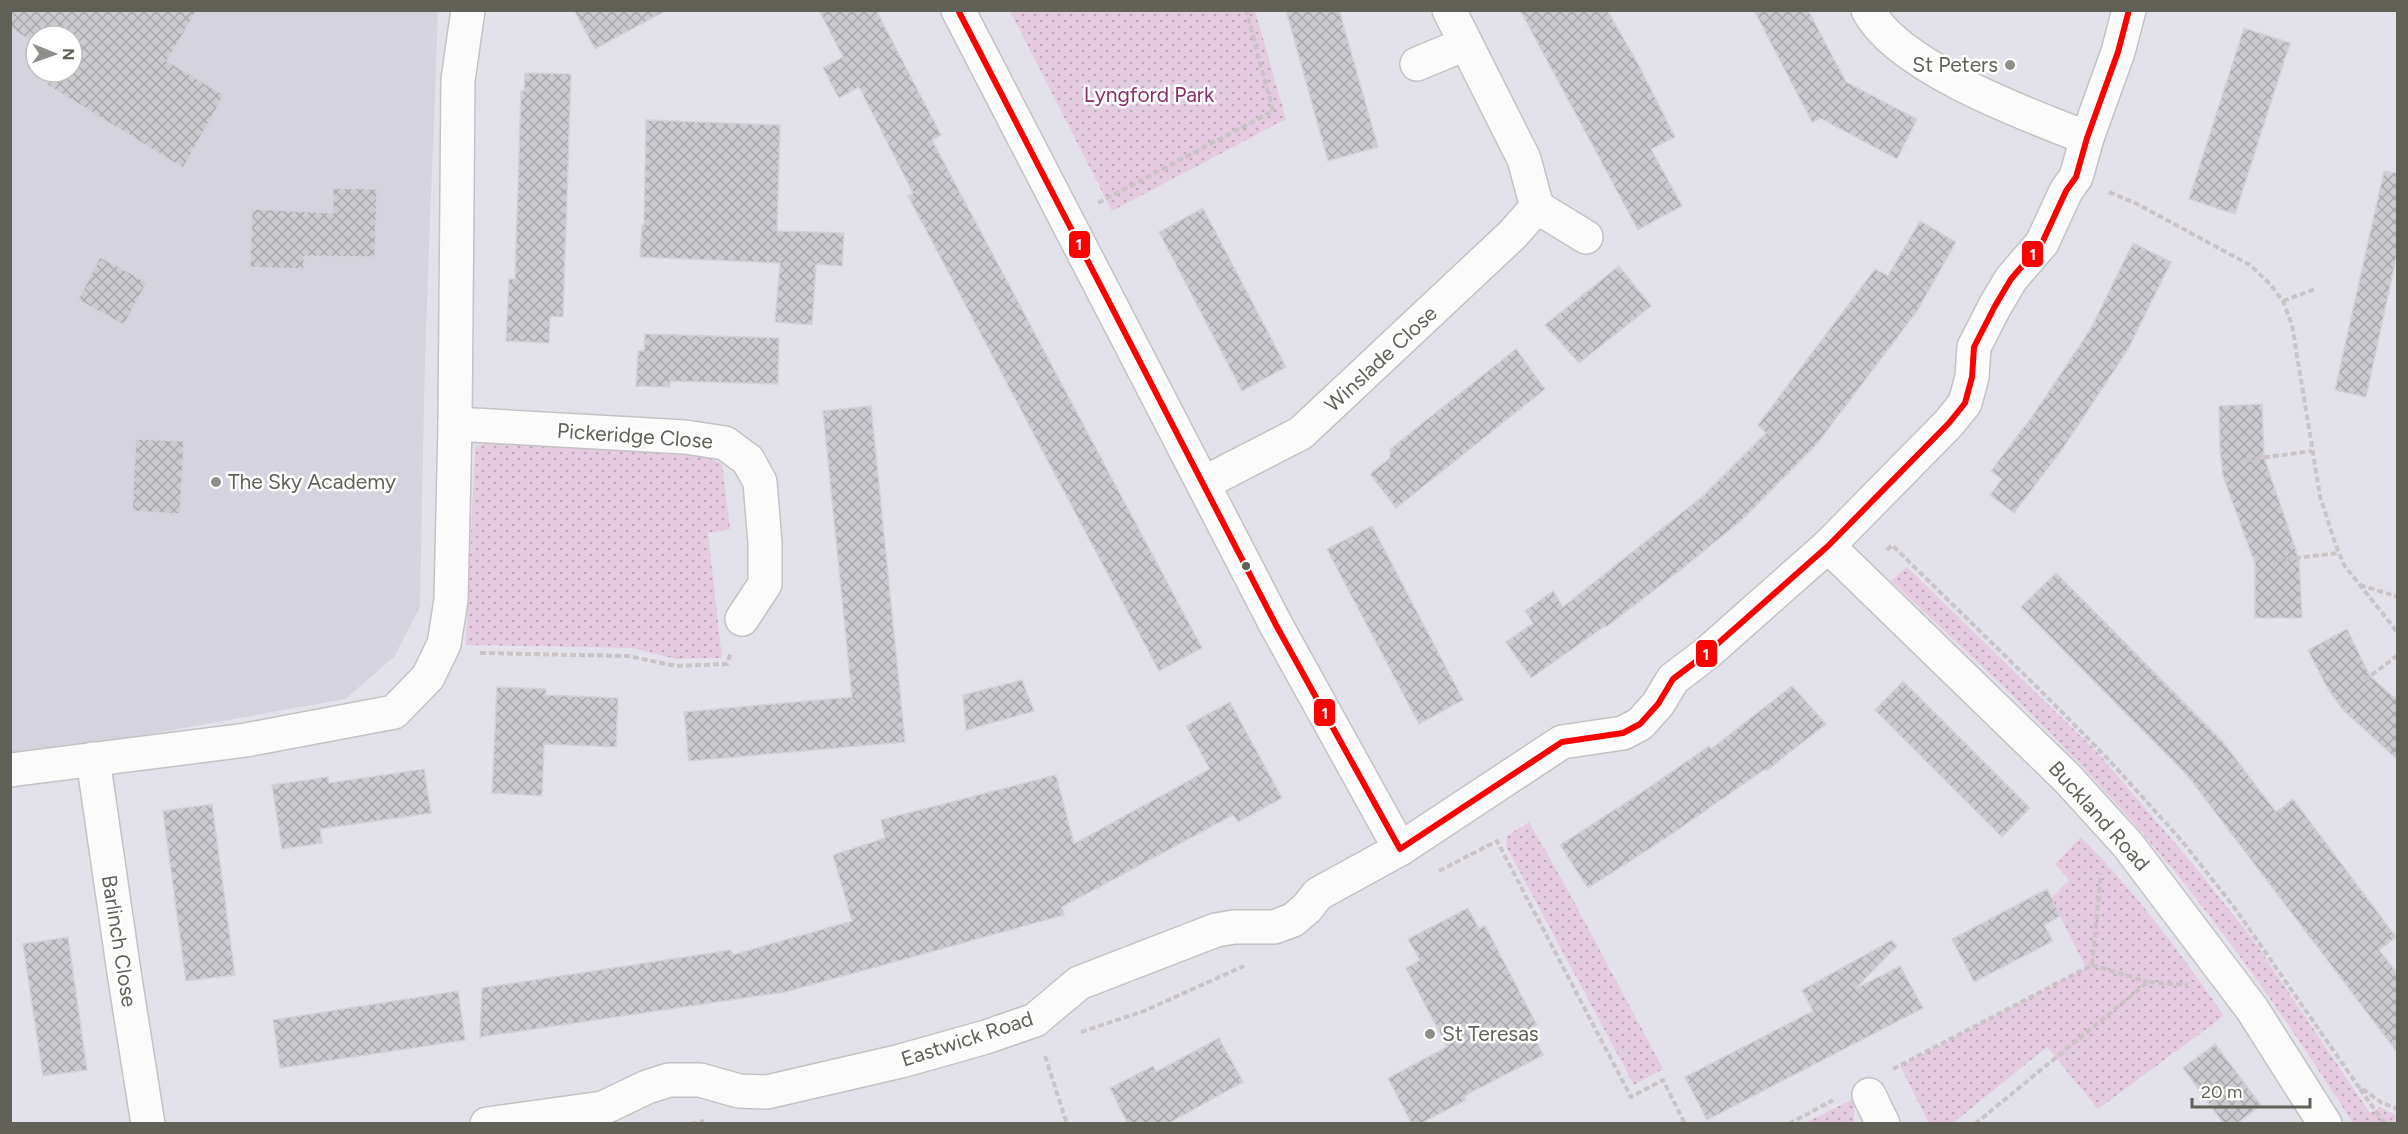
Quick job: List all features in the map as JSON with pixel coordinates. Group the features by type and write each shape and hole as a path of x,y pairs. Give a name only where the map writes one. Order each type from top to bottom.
{"street":[{"path":"10,770 246,740 383,715 394,712 428,677 444,644 451,600 458,80 468,10"},
{"path":"958,10 1276,625 1401,849"},
{"path":"1449,10 1524,159 1537,207 1586,237"},
{"path":"1868,10 1872,19 1898,45 1961,84 2009,108 2087,138"},
{"name":"Eastwick Road","path":"508,1122 603,1108 647,1087 669,1080 700,1080 739,1091 767,1092 901,1061 986,1037 1035,1020 1079,983 1216,930 1234,927 1274,927 1293,920 1308,908 1318,894 1401,849 1562,742 1623,733 1640,724 1658,704 1673,679 1706,654 1828,546 1949,423 1965,403 1972,378 1974,347 2011,279 2042,243 2066,191 2076,177 2087,138 2118,52 2129,10"},
{"path":"1417,64 1466,44"},
{"name":"Winslade Close","path":"1204,483 1301,432 1512,235 1537,207"},
{"name":"Pickeridge Close","path":"454,424 685,437 725,443 748,460 760,482 765,543 765,584 742,619"},
{"name":"Buckland Road","path":"1828,546 2067,778 2128,845 2230,977 2325,1124"},
{"name":"Barlinch Close","path":"93,759 148,1124"}],"path":[{"path":"1065,219 1273,111 1246,10"},
{"path":"2076,177 2137,204 2250,265 2270,284 2283,301 2292,325 2320,496 2339,553 2344,566 2397,633"},
{"path":"2283,301 2315,289"},
{"path":"2246,460 2313,451"},
{"path":"2277,560 2339,553"},
{"path":"2360,585 2397,597"},
{"path":"441,652 628,656 676,666 727,664 742,619"},
{"path":"2357,686 2397,655"},
{"path":"1435,873 1497,842 1631,1097 1663,1080 1685,1123"},
{"path":"2092,965 2101,872 2128,845"},
{"path":"1072,1035 1144,1011 1248,964"},
{"path":"1892,1070 2092,965 2148,982 2218,988 2230,977"},
{"path":"1975,1124 2148,982"},
{"path":"1035,1020 1067,1124"},
{"path":"2358,1086 2385,1124"},
{"path":"1789,1124 1836,1099"},
{"path":"691,1124 713,1119"}],"shaded area":[{"name":"The Sky Academy","path":"10,11 438,11 425,356 420,607 394,657 345,699 106,742 11,753"}],"green space":[{"name":"Lyngford Park","path":"1010,11 1255,11 1286,119 1112,211"},
{"path":"488,443 695,452 722,464 730,529 708,533 722,658 676,659 632,648 466,645 475,447"},
{"path":"1907,567 2098,753 2192,863 2252,938 2370,1113 2380,1107 2397,1116 2397,1123 2353,1123 2248,967 2161,855 2044,727 1891,581"},
{"path":"1529,822 1663,1069 1634,1085 1506,846 1507,836"},
{"path":"2081,837 2157,924 2224,1016 2098,1109 2047,1047 1953,1123 1929,1123 1900,1066 2086,968 2051,898 2069,880 2055,864"},
{"path":"1855,1098 1854,1123 1803,1124"}],"building":[{"path":"10,10 197,10 167,61 224,95 183,168 47,85 84,84 84,24 24,24 24,37 10,28"},
{"path":"574,10 667,10 595,49"},
{"path":"819,10 876,10 941,135 932,140 1202,648 1159,671 908,196 913,193 859,87 839,98 823,68 843,57"},
{"path":"1286,10 1339,10 1378,147 1328,161"},
{"path":"1520,10 1607,10 1636,60 1675,137 1651,149 1682,206 1638,230"},
{"path":"1754,10 1808,10 1846,82 1917,119 1897,159 1820,118 1812,122"},
{"path":"2244,28 2290,43 2235,214 2189,199"},
{"path":"525,73 571,74 563,317 550,316 549,343 506,341 509,279 515,279 521,91 524,91"},
{"path":"646,120 780,125 777,231 844,233 842,266 816,264 812,325 775,322 780,263 640,257 642,225 644,225"},
{"path":"2384,171 2397,173 2397,254 2366,397 2335,390"},
{"path":"333,188 377,189 375,257 304,256 304,269 250,267 252,209 333,213"},
{"path":"1203,208 1286,367 1242,391 1159,232"},
{"path":"1920,221 1956,242 1917,311 1816,445 1744,518 1683,568 1606,627 1531,678 1506,642 1533,623 1525,611 1553,591 1563,607 1703,496 1766,433 1758,425 1875,269 1888,276"},
{"path":"2133,243 2171,262 2127,351 2063,448 2014,513 1990,495 2002,479 1991,471 2034,414 2090,330"},
{"path":"100,257 147,282 124,325 78,300"},
{"path":"1619,266 1651,306 1579,363 1545,325"},
{"path":"645,334 779,338 778,384 670,381 670,387 636,386 638,351 644,351"},
{"path":"1516,349 1545,389 1396,508 1370,474 1390,458 1390,449"},
{"path":"2262,404 2264,457 2299,559 2302,618 2255,618 2255,564 2223,476 2219,406"},
{"path":"871,406 905,742 689,761 684,712 852,697 823,411"},
{"path":"136,439 184,441 180,514 132,511"},
{"path":"1372,526 1463,700 1419,724 1327,549"},
{"path":"2056,573 2223,742 2276,812 2293,799 2396,937 2379,950 2397,973 2397,1052 2187,775 2021,607"},
{"path":"2347,629 2370,676 2397,700 2397,759 2343,710 2328,689 2308,650"},
{"path":"1022,680 1034,711 966,730 963,695"},
{"path":"1903,681 2030,808 2002,837 1875,710"},
{"path":"1792,686 1826,724 1766,771 1765,769 1663,840 1588,888 1560,845 1709,746 1711,749"},
{"path":"497,687 546,689 546,695 618,698 616,747 544,744 542,796 492,793"},
{"path":"1230,702 1282,798 1238,822 1233,815 1062,907 1064,915 785,992 480,1037 482,988 731,950 732,955 852,921 833,855 885,838 881,820 1056,775 1074,844 1210,769 1186,726"},
{"path":"424,769 431,813 320,829 322,843 282,849 272,785 328,777 329,783"},
{"path":"212,804 235,975 186,981 163,811"},
{"path":"2047,889 2060,916 2044,925 2053,941 1974,982 1952,939"},
{"path":"1468,908 1479,929 1485,926 1537,1025 1530,1029 1543,1055 1464,1096 1466,1100 1420,1124 1412,1124 1388,1078 1447,1047 1406,968 1420,960 1408,939"},
{"path":"68,937 87,1070 43,1076 23,944"},
{"path":"1892,940 1897,946 1855,989 1900,966 1923,1008 1707,1120 1685,1077 1813,1011 1802,990"},
{"path":"458,991 465,1040 280,1068 273,1020"},
{"path":"1219,1038 1243,1082 1167,1124 1128,1124 1110,1088 1153,1066 1156,1072"},
{"path":"2215,1044 2261,1105 2236,1124 2224,1124 2183,1068"}],"transit line":[{"name":"1","path":"958,10 1276,625 1400,849 1562,742 1623,733 1640,724 1658,704 1673,679 1706,654 1828,546 1949,423 1965,403 1972,377 1974,347 1995,306 2011,279 2042,243 2066,191 2076,177 2087,138 2118,52 2129,10"}],"place":[{"name":"St Peters","path":"2010,65"},
{"name":"The Sky Academy","path":"216,482"},
{"name":"St Teresas","path":"1430,1034"}]}
